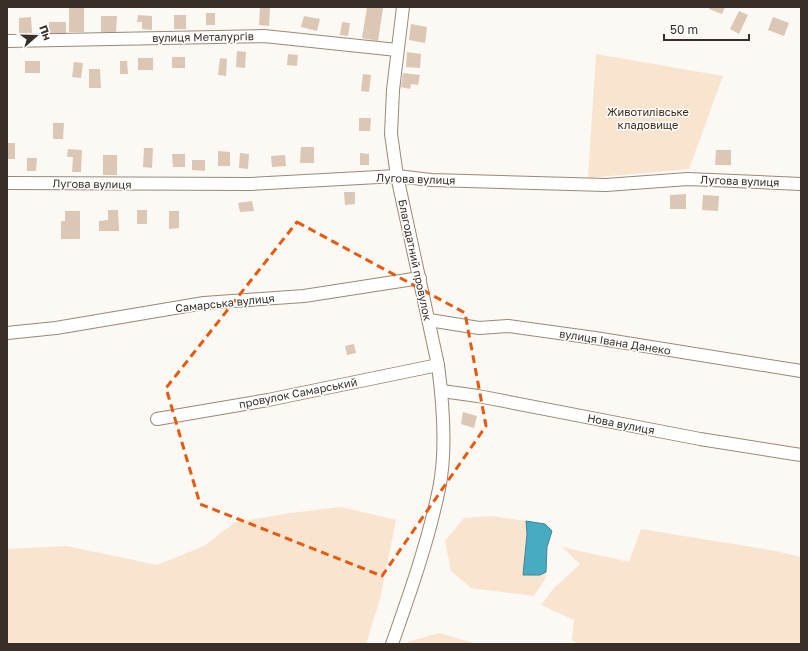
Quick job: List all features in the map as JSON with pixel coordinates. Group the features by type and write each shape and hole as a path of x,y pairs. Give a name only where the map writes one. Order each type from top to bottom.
{"street":[{"name":"Благодатний провулок","path":"392,644 425,542 440,488 444,435 442,392 438,365 397,176 392,134 392,90 403,7"},
{"name":"вулиця Металургів","path":"7,41 264,36 398,50"},
{"name":"Лугова вулиця","path":"7,183 251,184 397,176 431,180 606,185 688,179 801,184"},
{"name":"Самарська вулиця","path":"7,333 56,328 204,303 304,296 420,278"},
{"name":"вулиця Івана Данеко","path":"429,320 479,328 508,326 801,371"},
{"name":"провулок Самарський","path":"157,419 268,400 438,365"},
{"name":"Нова вулиця","path":"442,392 478,396 700,439 801,455"}],"highlighted area":[{"path":"297,222 465,313 486,426 382,576 200,504 166,388"}],"green space":[{"name":"Животилівське кладовище","path":"596,54 723,76 689,169 588,178"},
{"path":"341,507 396,520 380,599 366,644 7,644 7,549 67,546 157,565 204,546 235,522"},
{"path":"491,516 526,521 527,534 524,575 546,572 545,579 534,596 471,588 451,571 445,541 464,518"},
{"path":"641,529 776,551 801,557 801,644 578,644 572,640 574,620 541,605 553,589 580,564 562,547 629,562"},
{"path":"439,633 475,644 408,644 408,642"}],"water":[{"path":"526,521 545,524 552,531 547,547 546,572 540,575 523,575 527,534"}],"building":[{"path":"69,7 84,7 84,32 69,32"},
{"path":"260,7 270,8 269,26 259,25"},
{"path":"367,7 383,8 378,41 362,38"},
{"path":"710,7 725,7 722,14 709,9"},
{"path":"739,11 748,15 739,34 730,29"},
{"path":"206,13 215,13 215,25 206,25"},
{"path":"138,15 152,16 152,30 142,29 142,22 137,22"},
{"path":"174,15 186,15 186,29 174,29"},
{"path":"101,16 117,16 116,32 101,32"},
{"path":"304,16 320,19 317,31 301,27"},
{"path":"31,17 32,33 19,33 19,18"},
{"path":"773,17 789,23 784,36 768,30"},
{"path":"49,22 66,22 66,34 49,34"},
{"path":"342,22 350,23 348,36 340,35"},
{"path":"411,24 427,27 425,43 409,40"},
{"path":"237,51 246,52 245,68 236,67"},
{"path":"407,52 421,54 420,68 406,67"},
{"path":"288,54 298,55 297,66 287,65"},
{"path":"172,57 185,57 185,68 172,68"},
{"path":"138,58 153,58 153,70 138,70"},
{"path":"220,58 227,59 226,76 218,75"},
{"path":"25,61 40,61 40,73 25,73"},
{"path":"120,61 127,61 128,74 120,74"},
{"path":"74,62 83,63 81,78 72,77"},
{"path":"89,69 100,69 101,88 89,88"},
{"path":"403,73 420,75 418,85 411,84 410,89 401,87"},
{"path":"363,74 371,75 369,92 361,91"},
{"path":"359,118 371,118 370,131 359,131"},
{"path":"53,123 64,123 63,139 53,139"},
{"path":"7,143 15,143 15,159 7,159"},
{"path":"301,147 314,147 314,163 300,163"},
{"path":"144,148 153,148 152,168 143,167"},
{"path":"68,149 82,150 81,172 72,172 73,157 67,157"},
{"path":"716,150 731,150 731,165 715,165"},
{"path":"218,151 230,152 230,166 218,166"},
{"path":"240,153 249,154 248,169 239,168"},
{"path":"360,153 369,154 369,165 360,165"},
{"path":"172,154 185,154 185,167 173,167"},
{"path":"103,155 117,155 117,175 103,175"},
{"path":"285,155 286,166 272,167 271,156"},
{"path":"27,158 37,158 36,171 27,171"},
{"path":"192,160 205,160 205,171 192,170"},
{"path":"344,192 355,192 355,204 345,205"},
{"path":"686,194 686,209 670,209 670,195"},
{"path":"703,195 719,196 718,211 702,210"},
{"path":"252,201 254,211 240,212 238,203"},
{"path":"108,210 118,210 119,231 99,231 99,221 108,220"},
{"path":"137,210 147,210 147,224 137,224"},
{"path":"65,211 80,211 80,239 61,239 61,221 65,221"},
{"path":"169,211 179,211 179,228 169,229"},
{"path":"354,344 356,353 347,355 345,346"},
{"path":"463,412 477,416 474,428 461,424"}]}
